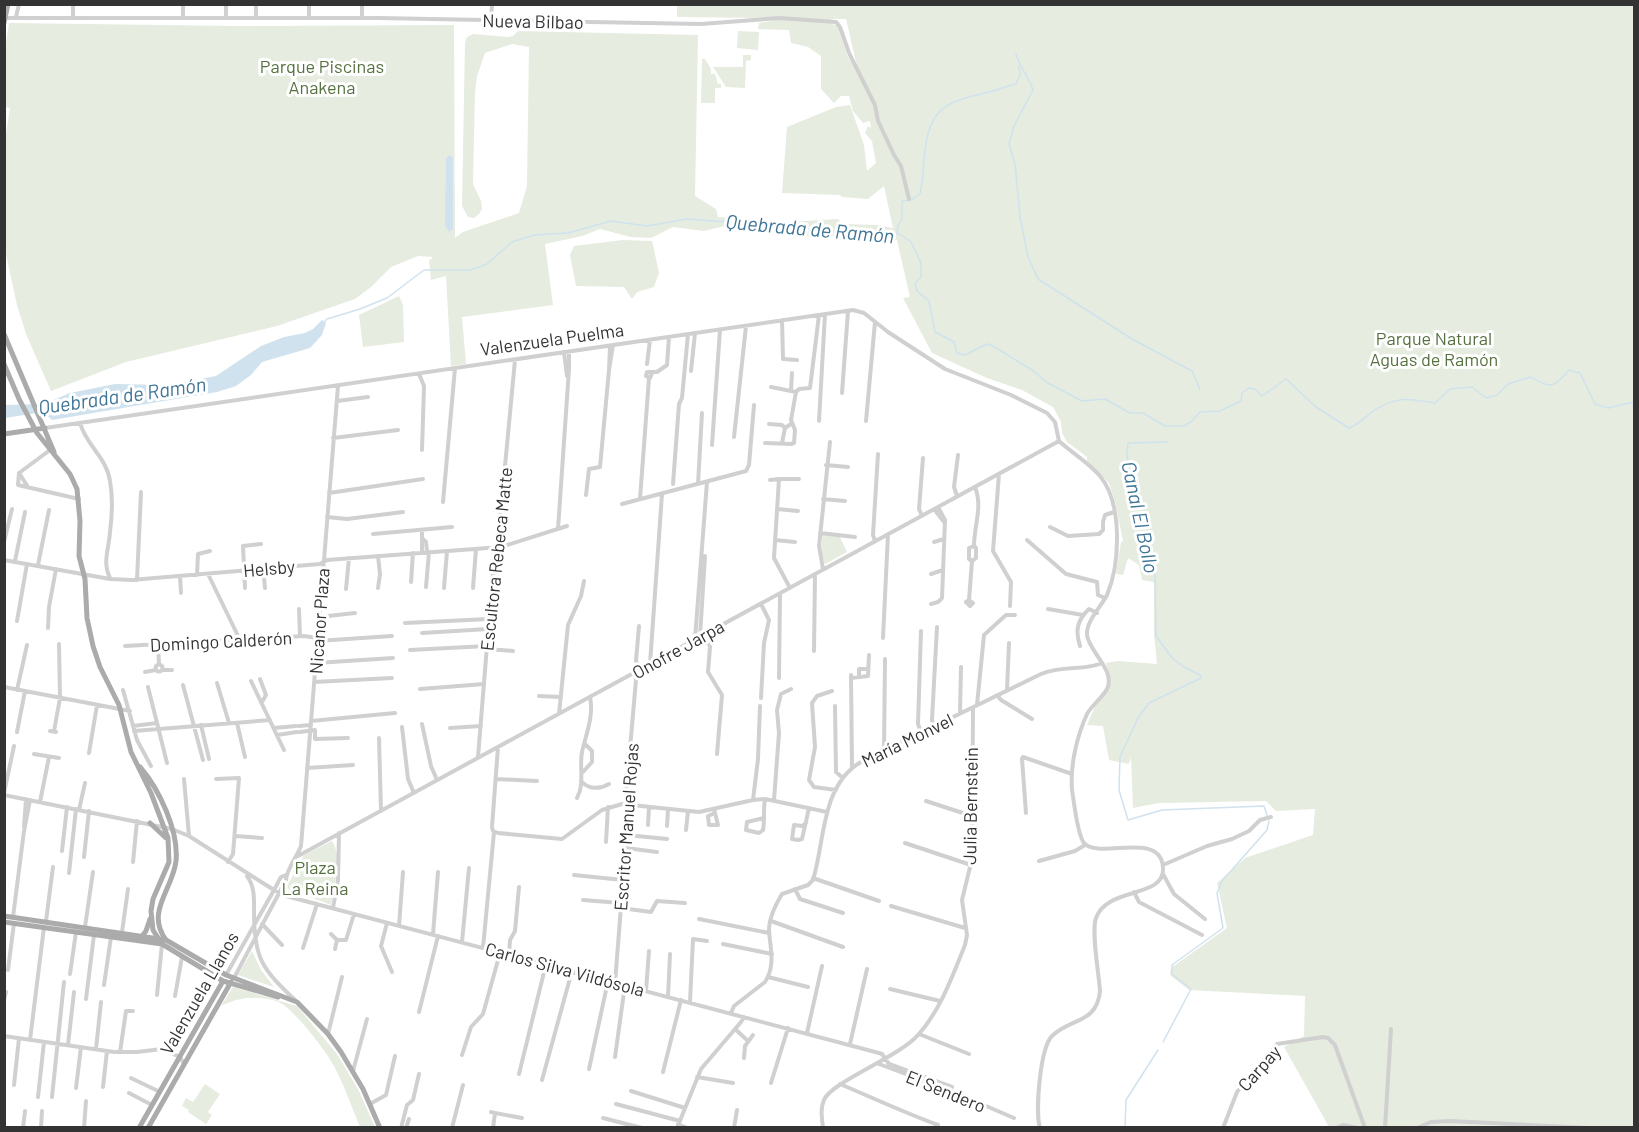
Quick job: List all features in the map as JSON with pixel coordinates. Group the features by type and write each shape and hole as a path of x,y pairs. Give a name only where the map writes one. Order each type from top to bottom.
{"main road":[{"path":"5,19 8,4"},
{"path":"4,334 56,455 74,481 79,499 79,556 84,574 87,618 93,646 120,710 126,738 134,759 152,793 169,842 168,865 153,899 148,928 142,936"},
{"path":"4,364 29,418 50,450 56,455"},
{"name":"Valenzuela Puelma","path":"4,434 45,428"},
{"path":"134,759 153,784 172,829 176,846 175,865 158,913 159,927 164,942 182,957 225,978 297,1002 328,1034 353,1071 380,1128"},
{"path":"150,823 169,842"},
{"path":"151,911 152,927 157,938"},
{"path":"4,916 13,920 85,927 157,938 225,978"},
{"path":"4,922 13,920"},
{"path":"45,924 94,935 164,942"},
{"name":"Valenzuela Llanos","path":"139,1128 225,978"},
{"name":"Valenzuela Llanos","path":"148,1128 232,981"}],"street":[{"path":"16,18 19,4"},
{"path":"73,4 73,18"},
{"path":"183,4 183,18"},
{"path":"226,4 226,18"},
{"path":"256,4 256,18"},
{"path":"309,4 309,18"},
{"path":"362,18 363,4"},
{"path":"491,21 492,4"},
{"name":"Nueva Bilbao","path":"5,19 362,18 701,24 779,18 824,21 839,25 849,53 875,105 878,121 901,166 909,199"},
{"name":"Valenzuela Puelma","path":"45,428 858,310 945,369 1011,395 1047,413 1055,422 1059,441"},
{"path":"842,393 848,311"},
{"path":"819,421 825,314"},
{"path":"765,443 794,443 795,430 791,424 796,392 811,387 819,315"},
{"path":"782,320 783,359 797,360"},
{"path":"866,421 875,322"},
{"path":"734,437 746,326"},
{"path":"712,445 720,330"},
{"path":"691,371 695,333"},
{"path":"673,484 688,334"},
{"path":"640,499 649,378 646,373 660,371 667,365 669,337"},
{"path":"647,364 650,340"},
{"path":"586,495 589,469 600,467 611,345"},
{"path":"558,529 568,377 566,352"},
{"name":"Escultora Rebeca Matte","path":"478,758 495,547 499,530 515,360"},
{"path":"443,502 455,368"},
{"path":"791,390 792,373"},
{"path":"418,374 424,386 422,450"},
{"name":"Nicanor Plaza","path":"298,856 301,846 338,386"},
{"path":"771,387 796,392"},
{"path":"337,400 369,397"},
{"path":"621,504 732,475 748,468 754,405"},
{"path":"698,484 702,413"},
{"path":"80,423 85,438 104,462 109,476 111,522 105,562 110,579"},
{"path":"769,424 782,425 785,428"},
{"path":"782,443 785,428 791,424"},
{"path":"333,438 398,430"},
{"path":"1040,1128 1038,1112 1046,1045 1056,1033 1090,1014 1099,998 1094,929 1099,911 1124,895 1150,888 1162,874 1163,865 1158,856 1150,850 1128,847 1096,849 1085,844 1080,834 1072,774 1075,754 1087,715 1107,689 1108,682 1102,663 1090,644 1087,634 1089,623 1105,598 1113,576 1116,551 1114,512 1110,495 1102,479 1059,441"},
{"name":"Onofre Jarpa","path":"298,856 1059,441"},
{"path":"823,570 819,554 820,533 830,442"},
{"path":"50,450 19,473 18,485 79,499"},
{"path":"875,541 873,535 878,454"},
{"path":"957,496 954,487 958,455"},
{"path":"922,516 919,509 923,458"},
{"path":"826,465 848,467"},
{"path":"999,474 993,551 1011,582 1010,606"},
{"path":"329,493 423,479"},
{"path":"779,479 774,558 790,588"},
{"path":"770,480 800,479"},
{"path":"694,640 707,482"},
{"path":"969,600 972,561 976,558 974,527 978,522 979,498 975,487"},
{"path":"137,580 141,492"},
{"path":"650,664 662,494"},
{"path":"823,499 845,501"},
{"path":"931,604 942,598 945,522 936,508"},
{"path":"4,543 12,509"},
{"path":"777,509 798,512"},
{"path":"38,566 49,510"},
{"path":"15,562 25,512"},
{"path":"327,517 347,519 404,512"},
{"path":"1050,527 1068,536 1099,534 1103,530 1105,515 1114,512"},
{"name":"Helsby","path":"4,560 110,579 137,580 320,564 323,561 349,558 495,547 567,526"},
{"path":"374,534 452,527"},
{"path":"422,530 423,539 426,542 426,587"},
{"path":"820,533 855,537"},
{"path":"883,638 888,534"},
{"path":"934,542 944,539"},
{"path":"776,540 795,542"},
{"path":"1027,540 1066,574 1097,582 1098,595 1105,598"},
{"path":"245,588 243,546 261,544"},
{"path":"474,588 476,549"},
{"path":"197,575 198,554 210,551"},
{"path":"444,588 447,551"},
{"path":"411,582 413,553"},
{"path":"378,556 380,574 378,588"},
{"path":"700,637 705,556"},
{"path":"346,589 349,558"},
{"path":"17,621 27,564"},
{"path":"263,568 265,588"},
{"path":"48,628 49,607 56,569"},
{"path":"931,574 943,570"},
{"path":"208,574 240,640"},
{"path":"814,651 815,574"},
{"path":"180,576 181,593"},
{"path":"559,714 568,625 581,596 584,581"},
{"path":"779,678 780,593"},
{"path":"761,604 769,620 764,643 761,698"},
{"path":"299,609 300,636"},
{"path":"1048,609 1083,615"},
{"path":"1080,646 1077,628 1083,615 1089,609 1097,613"},
{"path":"319,617 355,613"},
{"name":"Julia Bernstein","path":"824,1128 823,1101 829,1092 886,1059 920,1034 940,1000 965,945 963,896 971,865 975,706 984,635 1006,615 1015,615"},
{"path":"405,623 489,619"},
{"path":"639,626 636,661 640,669"},
{"path":"934,726 932,720 937,627"},
{"path":"422,633 489,629"},
{"path":"921,631 918,724 921,732"},
{"path":"705,634 710,647 708,672 722,695 717,754"},
{"name":"Domingo Calderón","path":"124,646 300,636 317,639 392,636"},
{"path":"1007,690 1009,643"},
{"path":"53,731 60,698 59,644"},
{"path":"156,670 159,664 158,644"},
{"path":"17,690 27,645"},
{"path":"411,650 487,648 513,651"},
{"path":"852,768 851,676 868,676 869,655"},
{"path":"315,663 393,658"},
{"path":"884,751 885,659"},
{"name":"María Monvel","path":"813,878 827,812 836,790 852,768 1052,669 1102,663"},
{"path":"159,664 163,666 163,670"},
{"path":"960,713 961,667"},
{"path":"859,676 859,669 868,669"},
{"path":"145,672 172,670"},
{"name":"Escritor Manuel Rojas","path":"615,982 629,805 626,794 635,672"},
{"path":"314,682 392,678"},
{"path":"260,679 266,695 262,703"},
{"path":"251,681 284,750"},
{"path":"218,683 229,723"},
{"path":"420,689 484,684"},
{"path":"183,685 203,760"},
{"path":"4,687 130,711"},
{"path":"148,687 167,763"},
{"path":"774,800 779,733 777,710 781,694 791,689"},
{"path":"123,690 133,728 151,766"},
{"path":"17,732 25,691"},
{"path":"832,691 817,696 812,703 815,747 809,780 814,787 836,790"},
{"path":"997,695 1001,700 1032,719"},
{"path":"539,696 561,697"},
{"path":"577,798 580,791 581,763 591,714 590,697"},
{"path":"89,753 97,705"},
{"path":"753,800 758,759 760,706"},
{"path":"835,706 836,772 843,778"},
{"path":"274,728 395,713"},
{"path":"133,728 270,720"},
{"path":"236,722 245,757"},
{"path":"422,724 431,766 437,780"},
{"path":"201,725 209,759"},
{"path":"450,728 481,726"},
{"path":"402,727 408,779 414,793"},
{"path":"277,735 315,730 315,738"},
{"path":"309,738 348,738"},
{"path":"379,738 381,811"},
{"path":"582,772 592,762 592,751 585,744"},
{"path":"4,794 14,746"},
{"path":"483,948 494,831 492,827 498,747"},
{"path":"34,754 58,759"},
{"path":"40,802 49,757"},
{"path":"1026,813 1023,757 1072,774"},
{"path":"307,768 352,765"},
{"path":"216,779 239,778 233,854 228,862"},
{"path":"184,779 189,836"},
{"path":"496,779 537,781"},
{"path":"581,781 586,786 601,788 609,784"},
{"path":"69,873 78,809 85,783"},
{"path":"580,791 586,786"},
{"name":"Carlos Silva Vildósola","path":"4,794 172,829 189,836 279,893 882,1054 890,1064 952,1087"},
{"path":"764,818 747,822 747,831 761,832 764,818 765,799"},
{"path":"494,831 508,835 562,839 600,811 608,807 629,805 688,811 715,811 753,800 765,799 827,812"},
{"path":"8,970 24,831 23,823 28,800"},
{"path":"926,801 972,816"},
{"path":"62,851 67,807"},
{"path":"606,843 608,807"},
{"path":"648,825 649,807"},
{"path":"806,823 802,826 794,825 792,839 801,839 806,823 809,808"},
{"path":"667,826 668,809"},
{"path":"84,857 89,811"},
{"path":"686,830 688,811"},
{"path":"1163,865 1207,846 1232,839 1249,831 1260,820 1271,817"},
{"path":"133,862 137,821"},
{"path":"333,908 338,880 339,834"},
{"path":"627,835 668,839"},
{"path":"235,836 262,838"},
{"path":"905,843 971,865"},
{"path":"1039,861 1076,851 1083,848 1085,844"},
{"path":"626,848 657,852"},
{"name":"Valenzuela Llanos","path":"232,981 298,856"},
{"path":"30,1040 53,867"},
{"path":"462,942 469,868"},
{"path":"85,927 93,872"},
{"path":"399,926 403,872"},
{"path":"433,935 438,872"},
{"path":"245,873 252,883 254,892 254,938 260,959 268,973 297,1002"},
{"name":"Valenzuela Llanos","path":"225,978 274,890 282,877 287,874"},
{"path":"1162,874 1174,894 1205,919"},
{"path":"574,875 623,880"},
{"path":"731,1013 734,1006 765,982 768,977 772,954 770,921 782,894 808,885 813,878 879,901"},
{"path":"509,955 510,940 516,932 519,887"},
{"path":"122,932 128,889"},
{"path":"795,889 800,899 843,914"},
{"path":"1134,892 1139,902 1202,935"},
{"path":"583,900 651,912 657,901 685,903"},
{"path":"303,948 317,904"},
{"path":"891,906 966,929"},
{"path":"332,934 337,939 344,941 347,939 354,914"},
{"path":"699,919 769,933"},
{"path":"770,921 843,948"},
{"path":"387,923 381,946 392,972"},
{"path":"262,924 282,945"},
{"path":"70,974 76,932"},
{"path":"86,999 94,935"},
{"path":"419,1012 438,936"},
{"path":"104,985 111,937"},
{"path":"334,949 337,939"},
{"path":"690,1002 693,939 707,941"},
{"path":"157,995 164,942"},
{"path":"723,944 772,954"},
{"path":"646,991 649,951"},
{"path":"462,1054 471,1027 483,1014 500,952"},
{"path":"668,997 670,954"},
{"path":"175,996 182,957"},
{"path":"519,1074 546,964"},
{"path":"807,1033 822,966"},
{"path":"850,1045 867,969"},
{"path":"542,1080 572,971"},
{"path":"328,1034 342,977"},
{"path":"768,977 808,987"},
{"path":"589,1069 608,981"},
{"path":"52,1097 64,982"},
{"path":"615,1057 626,985"},
{"path":"890,989 940,1000"},
{"path":"4,1000 6,992"},
{"path":"68,1045 74,992"},
{"path":"663,1072 681,1000"},
{"path":"96,1049 101,1002"},
{"path":"120,1052 126,1011 133,1011"},
{"path":"678,1124 697,1077 709,1057 744,1017"},
{"path":"353,1071 367,1019"},
{"path":"771,1083 788,1028"},
{"path":"735,1029 748,1041"},
{"path":"1385,1128 1391,1029"},
{"path":"920,1034 969,1054"},
{"path":"744,1058 748,1041 753,1035"},
{"path":"4,1036 107,1051 162,1049 180,1057 184,1064"},
{"name":"Carpay","path":"1223,1128 1237,1092 1277,1044 1323,1037 1328,1038 1335,1046 1365,1128"},
{"path":"14,1085 19,1038"},
{"path":"38,1097 44,1042"},
{"path":"76,1088 81,1047"},
{"path":"103,1087 107,1051"},
{"path":"370,1104 386,1095 395,1056"},
{"name":"El Sendero","path":"878,1064 951,1091 1014,1118"},
{"path":"404,1128 407,1105 413,1100 419,1074"},
{"path":"697,1077 733,1083"},
{"path":"131,1078 160,1092"},
{"path":"452,1128 464,1084"},
{"path":"840,1084 887,1103 895,1109 938,1125"},
{"path":"631,1091 685,1107"},
{"path":"129,1093 152,1105"},
{"path":"84,1128 86,1101"},
{"path":"616,1104 687,1128"},
{"path":"734,1128 737,1110"},
{"path":"23,1128 25,1111"},
{"path":"41,1128 42,1111"},
{"path":"493,1128 493,1112 522,1119"},
{"path":"603,1118 642,1128"},
{"path":"404,1128 409,1119"},
{"path":"1417,1128 1431,1122 1450,1120 1590,1128"},
{"path":"1336,1128 1343,1125 1357,1128"}],"green space":[{"path":"677,5 1634,5 1634,1127 1325,1127 1328,1125 1284,1047 1304,1036 1305,996 1189,990 1170,975 1171,968 1227,928 1217,883 1245,858 1313,835 1315,809 1276,811 1266,801 1159,803 1133,808 1131,757 1129,764 1109,760 1103,726 1087,725 1096,704 1109,689 1110,679 1106,663 1118,661 1157,664 1154,635 1154,582 1142,580 1139,565 1128,558 1123,575 1116,574 1123,541 1109,483 1087,461 1087,457 1067,442 1062,433 1061,422 1053,407 1022,390 987,378 932,353 903,298 910,297 897,240 879,240 868,237 812,237 778,231 737,230 725,226 704,231 673,227 651,238 631,237 600,229 582,236 545,244 553,305 462,317 466,364 451,366 446,276 431,280 429,261 433,257 418,256 391,267 355,299 277,326 126,362 51,391 26,334 17,305 4,241 4,147 10,108 5,107 5,49 9,23 236,26 454,25 455,238 463,232 519,213 527,186 529,47 512,44 485,53 477,76 473,184 482,209 474,218 468,217 462,206 465,43 467,37 473,34 508,37 518,31 698,35 695,196 716,209 718,217 789,222 837,219 845,224 893,228 884,186 868,199 840,195 782,193 787,127 836,107 850,105 864,145 867,171 876,163 872,141 865,133 868,126 871,128 870,121 863,123 853,111 849,96 841,96 834,103 821,89 821,56 808,47 791,43 789,30 758,29 759,23 775,20 775,18 677,17","holes":["831,19 846,19 859,75 847,55 838,26 832,24"]},
{"path":"738,31 759,32 758,50 737,48"},
{"path":"743,55 751,55 751,60 746,61 745,88 726,87 713,67 743,67"},
{"path":"702,59 705,59 711,69 711,74 715,74 718,84 721,84 721,88 715,88 715,103 701,103"},
{"path":"623,240 652,241 659,273 654,287 637,292 632,299 624,287 576,286 570,255 574,246"},
{"path":"399,296 403,305 404,342 363,347 359,315"},
{"path":"822,535 840,537 847,552 825,564 821,554"},
{"name":"Plaza La Reina","path":"332,841 337,855 337,864 331,905 286,888 304,855"},
{"path":"252,951 261,970 274,987 238,975"},
{"path":"233,987 297,1006 337,1054 358,1089 375,1127 360,1127 331,1061 293,1013 279,1002 264,998 242,999 221,1006"},
{"path":"205,1084 220,1094 208,1112 212,1115 206,1124 182,1106 186,1098 193,1102"}],"water":[{"path":"450,155 453,158 453,229 449,232 445,226 446,158"},
{"path":"322,320 326,323 322,335 310,348 262,362 251,375 236,386 217,392 52,420 43,412 5,418 4,405 44,404 70,393 115,384 168,385 216,376 261,346 284,337 305,333"}],"waterway":[{"name":"Canal El Bollo","path":"1016,54 1033,90 1014,126 1009,144 1015,164 1020,217 1028,257 1038,279 1132,339 1192,371 1200,390"},
{"path":"897,233 902,219 902,201 911,200 920,194 926,143 934,119 940,111 956,101 1016,84 1020,75 1019,66"},
{"name":"Quebrada de Ramón","path":"324,322 387,298 424,270 470,270 487,264 512,242 534,235 568,233 611,221 647,226 687,219 771,225 788,224 821,231 900,234 911,242 921,263 921,277 915,283 917,291 929,301 935,332 954,342 957,353 965,355 987,344 993,346 1035,372 1046,382 1082,401 1105,399 1130,413 1143,413 1165,426 1184,426 1200,412 1220,411 1241,401 1242,393 1249,388 1255,389 1262,396 1286,379 1316,407 1349,428 1380,407 1395,401 1409,399 1435,403 1450,389 1472,387 1486,398 1497,395 1508,384 1530,377 1551,385 1559,381 1569,370 1580,373 1595,404 1608,408 1634,402"},
{"name":"Canal El Bollo","path":"1168,442 1128,443 1129,470 1142,500 1155,570 1156,636 1172,658 1200,675 1201,678 1149,703 1138,718 1120,757 1119,790 1128,820 1162,810 1264,806 1267,815"},
{"name":"Canal El Bollo","path":"1163,1042 1191,989 1172,974 1172,965 1223,928 1217,893 1222,881 1267,830 1269,821"},
{"name":"Canal El Bollo","path":"1125,1128 1126,1100 1158,1050"}],"park label":[{"name":"Parque Piscinas Anakena","path":"322,76"},
{"name":"Parque Natural Aguas de Ramón","path":"1434,348"}]}
